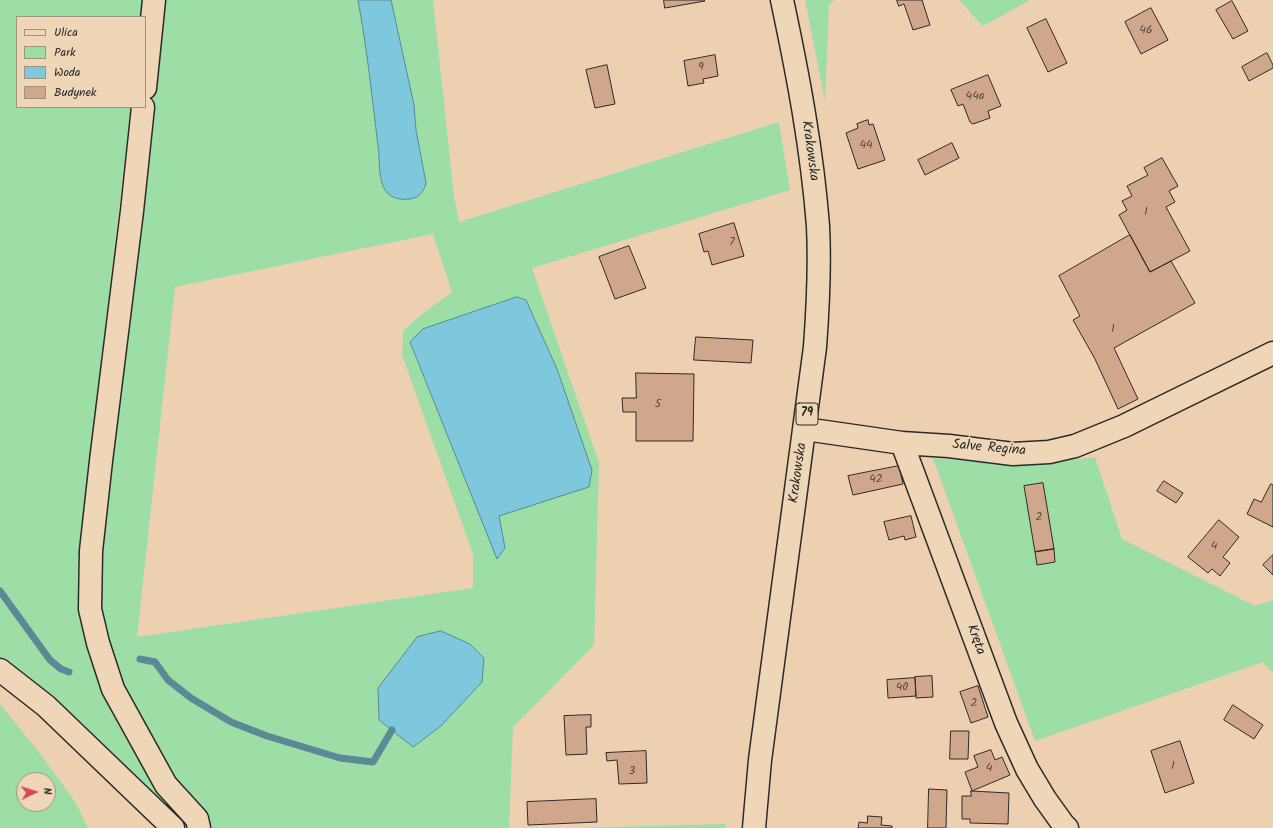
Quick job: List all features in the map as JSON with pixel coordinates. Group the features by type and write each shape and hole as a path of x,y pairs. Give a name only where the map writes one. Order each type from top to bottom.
{"street":[{"path":"146,78 154,0"},
{"name":"Krakowska","path":"754,828 761,752 815,347 819,288 818,227 808,139 798,75 782,0"},
{"path":"143,108 132,212 91,551 90,609 98,643 114,689 166,785 197,819 199,828"},
{"name":"Salve Regina","path":"805,429 902,443 949,446 1014,454 1049,452 1075,446 1124,426 1273,353"},
{"name":"Kręta","path":"902,443 1006,723 1027,769 1045,799 1067,828"},
{"path":"0,670 46,706 172,828"}],"green space":[{"path":"0,0 143,0 141,16 16,16 16,108 131,108 79,551 79,609 96,667 112,713 178,818 0,662"},
{"path":"165,0 433,0 454,197 459,222 779,122 790,190 532,268 599,463 594,645 513,727 509,828 213,828 172,781 128,698 105,636 98,594 99,552","holes":["433,234 452,292 418,317 403,331 402,355 473,554 473,588 137,637 175,287"]},
{"path":"805,0 835,0 829,4 825,101"},
{"path":"959,0 1030,0 983,26"},
{"path":"1095,457 1122,539 1255,606 1273,600 1273,673 1263,662 1035,741 933,458 1035,464"},
{"path":"0,704 53,772 16,772 16,812 56,812 56,776 76,803 88,828 0,828"},
{"path":"725,824 725,828 574,828"}],"water":[{"path":"358,0 391,0 414,105 416,130 426,183 421,194 410,199 393,197 387,193 381,180 379,151"},
{"path":"517,297 526,300 557,369 592,470 589,487 499,516 505,548 497,559 410,342 423,329"},
{"path":"441,631 470,644 484,658 482,682 441,726 413,747 379,720 378,688 417,637"}],"building":[{"path":"664,0 704,0 705,1 665,8"},
{"path":"897,0 922,0 930,25 913,30 904,4 899,6"},
{"path":"1232,1 1248,31 1233,39 1216,10"},
{"path":"1151,8 1168,40 1141,54 1125,22"},
{"path":"1046,19 1067,63 1048,72 1027,28"},
{"path":"1267,53 1273,68 1249,81 1242,67"},
{"path":"715,55 718,76 703,79 704,83 688,86 684,61"},
{"path":"607,65 615,104 595,108 586,70"},
{"path":"988,75 1001,106 988,111 990,118 973,124 970,122 963,104 958,106 951,90"},
{"path":"868,120 869,125 873,124 885,160 858,169 846,133 858,128 857,124"},
{"path":"952,143 959,158 925,175 918,160"},
{"path":"1162,158 1178,186 1169,191 1175,202 1166,207 1190,251 1150,272 1119,215 1127,210 1122,201 1132,196 1127,186 1148,175 1144,168"},
{"path":"734,223 744,256 712,265 708,251 704,252 699,234"},
{"path":"1130,235 1150,272 1171,261 1195,303 1114,348 1138,399 1118,409 1095,359 1073,320 1080,316 1059,276"},
{"path":"629,246 646,288 615,299 599,257"},
{"path":"696,337 753,340 751,363 694,360"},
{"path":"636,373 694,374 693,441 636,441 636,412 623,412 622,398 636,398"},
{"path":"899,466 903,484 853,495 848,476"},
{"path":"1164,481 1183,493 1176,503 1157,491"},
{"path":"1043,483 1054,549 1035,552 1024,486"},
{"path":"1271,484 1273,485 1273,527 1247,514 1254,499 1261,502"},
{"path":"911,516 916,537 905,540 904,536 889,540 884,522"},
{"path":"1219,520 1239,537 1223,557 1230,563 1220,576 1212,569 1208,573 1188,557"},
{"path":"1054,549 1055,562 1037,565 1035,552"},
{"path":"1273,555 1273,575 1263,565"},
{"path":"932,676 933,697 916,698 915,677"},
{"path":"915,678 916,696 888,698 887,680"},
{"path":"978,686 988,717 971,723 960,692"},
{"path":"1233,705 1263,725 1254,739 1224,720"},
{"path":"591,715 591,727 586,727 587,754 566,755 564,716"},
{"path":"951,731 969,731 968,759 950,759"},
{"path":"1180,741 1194,783 1165,793 1151,751"},
{"path":"991,750 995,760 1002,757 1010,775 972,791 965,772 978,767 974,756"},
{"path":"646,751 647,783 619,784 617,760 607,761 606,753"},
{"path":"929,789 947,790 946,828 928,828"},
{"path":"971,791 1009,793 1008,824 970,823 970,819 962,819 962,796 971,796"},
{"path":"596,799 597,822 528,825 527,802"},
{"path":"868,816 882,817 881,825 892,826 892,828 858,828 859,822 867,823"}],"waterway":[{"path":"0,591 50,660 61,669 69,672"},
{"path":"140,659 155,662 168,680 191,698 231,722 267,736 340,758 373,762 392,730"}]}
